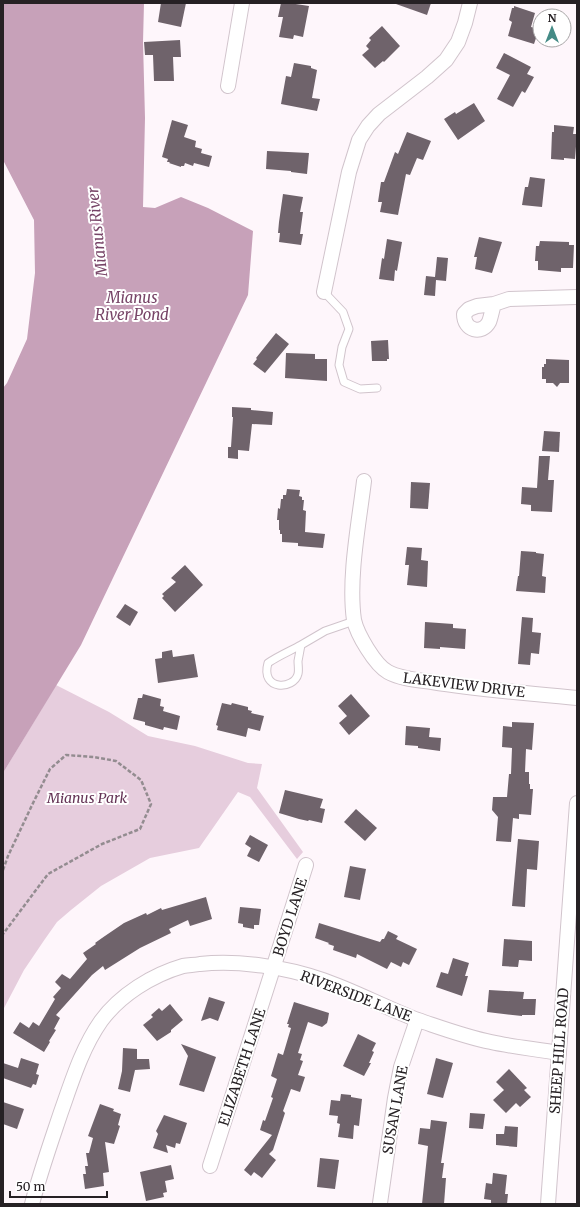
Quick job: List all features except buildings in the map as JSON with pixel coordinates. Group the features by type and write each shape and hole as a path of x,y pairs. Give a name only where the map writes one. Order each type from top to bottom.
{"street":[{"path":"228,86 242,3"},
{"path":"324,292 349,172 359,140 368,126 379,114 427,77 446,60 458,42 465,24 470,3"},
{"path":"494,304 509,299 577,297"},
{"name":"LAKEVIEW DRIVE","path":"364,481 352,578 354,621 365,647 387,672 397,676 471,688 577,698"},
{"name":"SHEEP HILL ROAD","path":"548,1204 577,803"},
{"name":"BOYD LANE","path":"273,968 306,865"},
{"name":"RIVERSIDE LANE","path":"32,1204 56,1126 80,1060 89,1040 114,1006 130,993 152,979 184,966 230,963 273,968 298,973 323,980 417,1020 460,1034 492,1043 559,1053"},
{"name":"ELIZABETH LANE","path":"210,1166 273,968"},
{"name":"SUSAN LANE","path":"380,1202 401,1067 417,1020"}],"lane":[{"path":"324,292 343,312 348,329 342,347 339,365 344,382 360,389 376,388"},
{"path":"301,645 298,658 298,674 294,680 280,686 272,683 265,671 268,662 286,654 301,645 325,631 354,621"}],"path":[{"path":"3,870 30,808 50,769 66,755 94,757 116,761 141,780 151,804 140,829 102,844 48,874 3,934"}],"green space":[{"name":"Mianus Park","path":"56,685 109,712 148,736 195,746 248,763 262,764 257,788 303,852 297,859 250,797 238,792 199,848 150,858 101,886 57,922 24,970 3,1010 3,773"}],"water":[{"name":"Mianus River Pond","path":"3,3 144,3 143,42 145,118 143,207 155,208 181,197 208,208 253,231 248,295 81,645 3,773 3,388 7,383 27,339 35,273 34,220 3,160"}],"water label":[{"name":"Mianus River","path":"97,232"}]}
